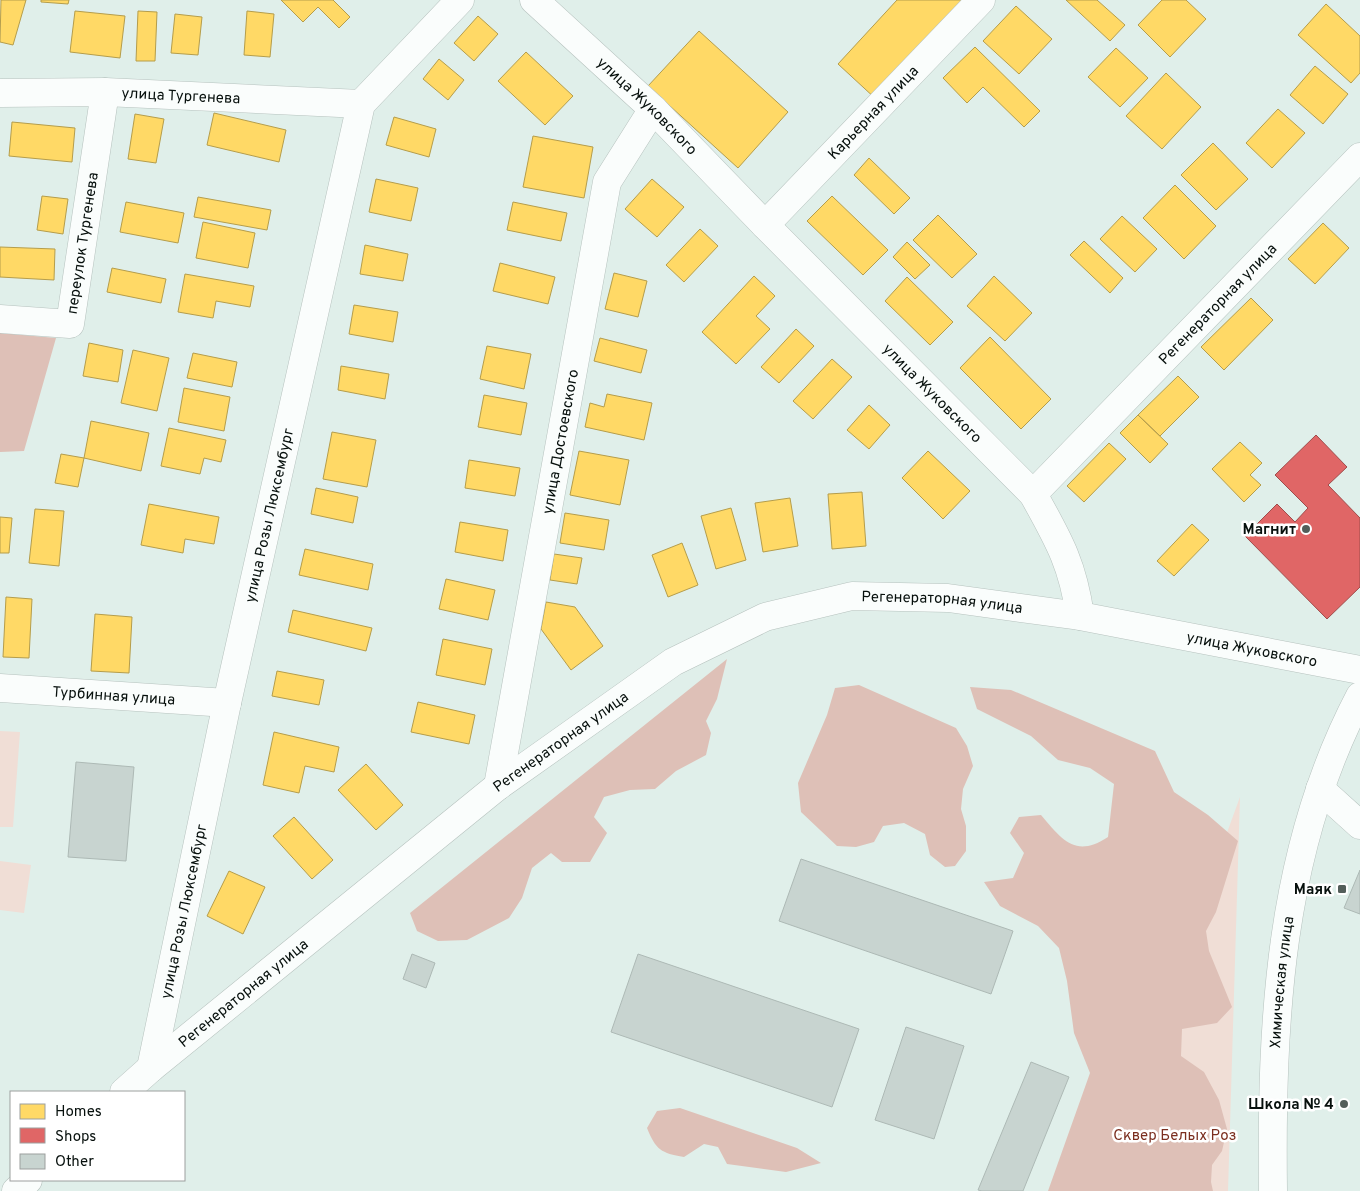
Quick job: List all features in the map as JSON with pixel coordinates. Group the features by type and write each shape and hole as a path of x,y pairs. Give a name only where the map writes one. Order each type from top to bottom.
{"street":[{"path":"361,104 460,0"},
{"name":"улица Жуковского","path":"534,0 652,109 1032,494 1062,546 1076,584 1080,616 1360,670"},
{"name":"Карьерная улица","path":"765,225 981,0"},
{"name":"улица Тургенева","path":"0,93 105,92 361,104"},
{"name":"переулок Тургенева","path":"0,319 70,324 105,92"},
{"name":"улица Розы Люксембург","path":"150,1068 226,703 361,104"},
{"name":"улица Достоевского","path":"498,786 607,182 652,109"},
{"name":"Регенераторная улица","path":"1032,494 1360,157"},
{"name":"Регенераторная улица","path":"125,1091 150,1068 498,786 673,662 765,617 852,596 948,598 1080,616"},
{"name":"Турбинная улица","path":"0,688 226,703"},
{"name":"Химическая улица","path":"1273,1191 1272,1150 1282,950 1291,895 1305,835 1320,790 1343,729 1360,696"},
{"path":"1320,790 1360,825"},
{"path":"16,1191 27,1181"}],"green space":[{"path":"0,333 56,338 24,451 0,452"},
{"path":"727,659 717,699 706,721 711,733 706,755 676,771 655,789 630,790 604,797 594,817 607,833 590,862 562,862 551,853 532,868 522,898 509,918 467,940 438,941 417,931 410,913"},
{"path":"859,685 956,728 967,746 973,766 963,789 961,809 966,826 966,851 955,866 945,867 930,855 925,834 904,823 883,826 874,842 856,847 837,846 801,812 798,783 827,715 835,688"},
{"path":"970,687 1011,690 1155,751 1174,792 1208,815 1238,841 1216,912 1206,931 1209,951 1232,1007 1217,1023 1182,1029 1181,1056 1204,1072 1219,1100 1227,1129 1222,1151 1212,1165 1211,1182 1213,1191 1048,1191 1090,1073 1074,1033 1067,981 1059,948 1038,926 1000,906 984,882 1013,878 1024,853 1010,833 1019,817 1041,815 1063,839 1079,846 1097,843 1108,837 1114,784 1090,768 1058,760 1031,736 977,709"},
{"path":"0,731 20,732 13,827 0,827"},
{"name":"Сквер Белых Роз","path":"1240,797 1228,1191 1096,1191"},
{"path":"0,861 31,865 24,913 0,910"},
{"path":"680,1108 797,1148 821,1163 786,1172 727,1164 718,1147 704,1144 684,1157 670,1154 657,1146 647,1128 657,1111"}],"building: Homes":[{"path":"1,0 26,0 13,45 0,42"},
{"path":"41,0 69,0 68,4 41,2"},
{"path":"281,0 333,0 350,17 339,28 318,7 303,22"},
{"path":"897,0 969,0 877,100 838,64"},
{"path":"1066,0 1097,0 1125,25 1110,41"},
{"path":"1162,0 1186,0 1206,19 1170,57 1138,25"},
{"path":"1326,4 1360,36 1360,73 1351,83 1298,35"},
{"path":"1016,6 1052,39 1019,74 983,41"},
{"path":"75,11 125,16 120,58 70,52"},
{"path":"138,11 157,12 155,61 136,61"},
{"path":"247,11 274,14 270,57 244,55"},
{"path":"175,14 202,17 198,55 171,53"},
{"path":"478,16 498,34 474,61 454,43"},
{"path":"699,31 788,112 738,168 648,86"},
{"path":"975,47 1040,111 1024,127 983,87 967,103 943,78"},
{"path":"1116,48 1148,78 1120,107 1088,77"},
{"path":"526,52 573,96 545,125 498,81"},
{"path":"439,59 464,80 448,100 423,79"},
{"path":"1315,66 1348,94 1323,124 1290,95"},
{"path":"1166,73 1201,107 1162,149 1126,116"},
{"path":"1278,109 1305,133 1272,168 1246,143"},
{"path":"214,113 286,130 279,162 207,145"},
{"path":"135,114 164,119 156,163 128,159"},
{"path":"394,117 436,129 429,157 386,145"},
{"path":"12,122 75,128 72,162 9,156"},
{"path":"533,136 593,147 584,198 523,187"},
{"path":"1213,143 1248,179 1216,210 1181,175"},
{"path":"869,158 910,198 894,214 854,175"},
{"path":"376,179 418,188 411,221 369,212"},
{"path":"652,179 684,207 657,237 625,209"},
{"path":"1175,185 1216,226 1184,259 1143,218"},
{"path":"42,196 68,199 63,234 37,230"},
{"path":"832,196 888,250 863,275 807,221"},
{"path":"198,197 271,210 267,230 194,217"},
{"path":"126,202 184,213 178,243 120,232"},
{"path":"513,202 567,213 561,241 507,230"},
{"path":"938,215 977,254 952,278 913,240"},
{"path":"1122,216 1157,249 1135,272 1100,239"},
{"path":"203,222 255,233 248,268 196,258"},
{"path":"1323,223 1349,248 1315,284 1288,259"},
{"path":"700,229 718,246 684,282 666,265"},
{"path":"1084,241 1123,278 1110,293 1070,255"},
{"path":"907,242 930,265 915,279 893,257"},
{"path":"365,245 408,254 403,281 360,274"},
{"path":"0,247 55,249 54,280 0,277"},
{"path":"500,263 555,277 548,304 493,291"},
{"path":"112,268 166,279 161,303 107,292"},
{"path":"614,273 647,281 638,317 605,309"},
{"path":"185,274 254,286 250,307 216,301 213,318 178,312"},
{"path":"754,276 775,296 756,316 770,329 736,364 702,332"},
{"path":"994,276 1032,313 1005,341 967,306"},
{"path":"907,277 953,322 930,345 885,301"},
{"path":"1251,298 1273,320 1224,370 1201,347"},
{"path":"354,305 398,312 393,342 349,334"},
{"path":"796,329 814,346 779,383 761,367"},
{"path":"990,337 1051,399 1021,429 960,368"},
{"path":"600,338 647,350 641,373 594,361"},
{"path":"89,343 123,350 118,382 83,376"},
{"path":"487,346 531,354 524,389 480,379"},
{"path":"133,350 169,358 157,411 121,403"},
{"path":"193,353 237,362 232,387 187,378"},
{"path":"832,359 852,377 813,419 793,401"},
{"path":"341,366 389,374 385,399 338,390"},
{"path":"1178,376 1199,397 1160,436 1138,415"},
{"path":"184,388 230,397 224,431 178,422"},
{"path":"607,394 652,403 644,440 585,427 590,403 604,407"},
{"path":"484,395 527,403 521,435 478,427"},
{"path":"869,405 890,425 869,449 847,430"},
{"path":"1138,415 1168,444 1150,463 1120,433"},
{"path":"91,421 149,433 141,471 84,458"},
{"path":"169,428 226,440 221,462 204,458 200,474 161,466"},
{"path":"332,432 376,440 367,487 323,479"},
{"path":"1240,442 1262,463 1250,475 1261,485 1244,502 1212,469"},
{"path":"1109,443 1126,459 1084,502 1067,486"},
{"path":"579,451 629,460 620,505 570,495"},
{"path":"928,451 970,491 943,519 902,478"},
{"path":"61,454 84,458 78,487 55,483"},
{"path":"469,460 520,468 515,496 465,488"},
{"path":"316,488 358,497 353,523 311,514"},
{"path":"862,492 866,546 832,549 828,494"},
{"path":"790,498 798,546 763,552 755,503"},
{"path":"149,504 219,517 214,544 185,539 183,553 141,545"},
{"path":"731,508 746,560 716,569 701,516"},
{"path":"35,509 64,511 59,566 29,563"},
{"path":"565,513 609,520 604,550 560,543"},
{"path":"0,517 12,518 9,553 0,553"},
{"path":"460,522 508,530 503,561 455,552"},
{"path":"1192,524 1209,540 1174,576 1157,561"},
{"path":"682,543 698,585 668,597 652,555"},
{"path":"305,549 373,564 368,590 299,575"},
{"path":"554,554 582,558 577,584 550,580"},
{"path":"446,579 495,590 488,620 439,609"},
{"path":"6,597 32,599 29,658 3,657"},
{"path":"546,602 575,607 603,646 571,670 541,629"},
{"path":"293,610 372,628 366,651 288,632"},
{"path":"95,614 132,617 129,673 91,671"},
{"path":"443,639 492,649 485,685 436,675"},
{"path":"277,671 324,680 319,705 272,696"},
{"path":"418,702 475,715 469,744 411,732"},
{"path":"274,732 339,747 334,772 305,766 299,793 263,785"},
{"path":"366,764 403,805 376,830 338,790"},
{"path":"294,817 333,860 312,879 273,836"},
{"path":"229,871 265,887 243,934 207,916"}],"building: Shops":[{"name":"Магнит","path":"1316,435 1347,467 1328,485 1360,518 1360,587 1327,619 1245,536 1277,504 1295,522 1308,508 1275,475"}],"building: Other":[{"path":"76,762 134,767 126,861 68,857"},
{"path":"801,859 1013,931 991,994 779,921"},
{"path":"1360,870 1360,914 1344,908"},
{"path":"412,954 435,963 426,988 403,979"},
{"path":"638,954 859,1029 832,1107 611,1032"},
{"path":"906,1027 964,1046 934,1139 875,1120"},
{"path":"1031,1062 1069,1077 1023,1191 978,1190"}],"place":[{"name":"Магнит","path":"1306,529"},
{"name":"Маяк","path":"1342,889"},
{"name":"Школа № 4","path":"1344,1104"}]}
